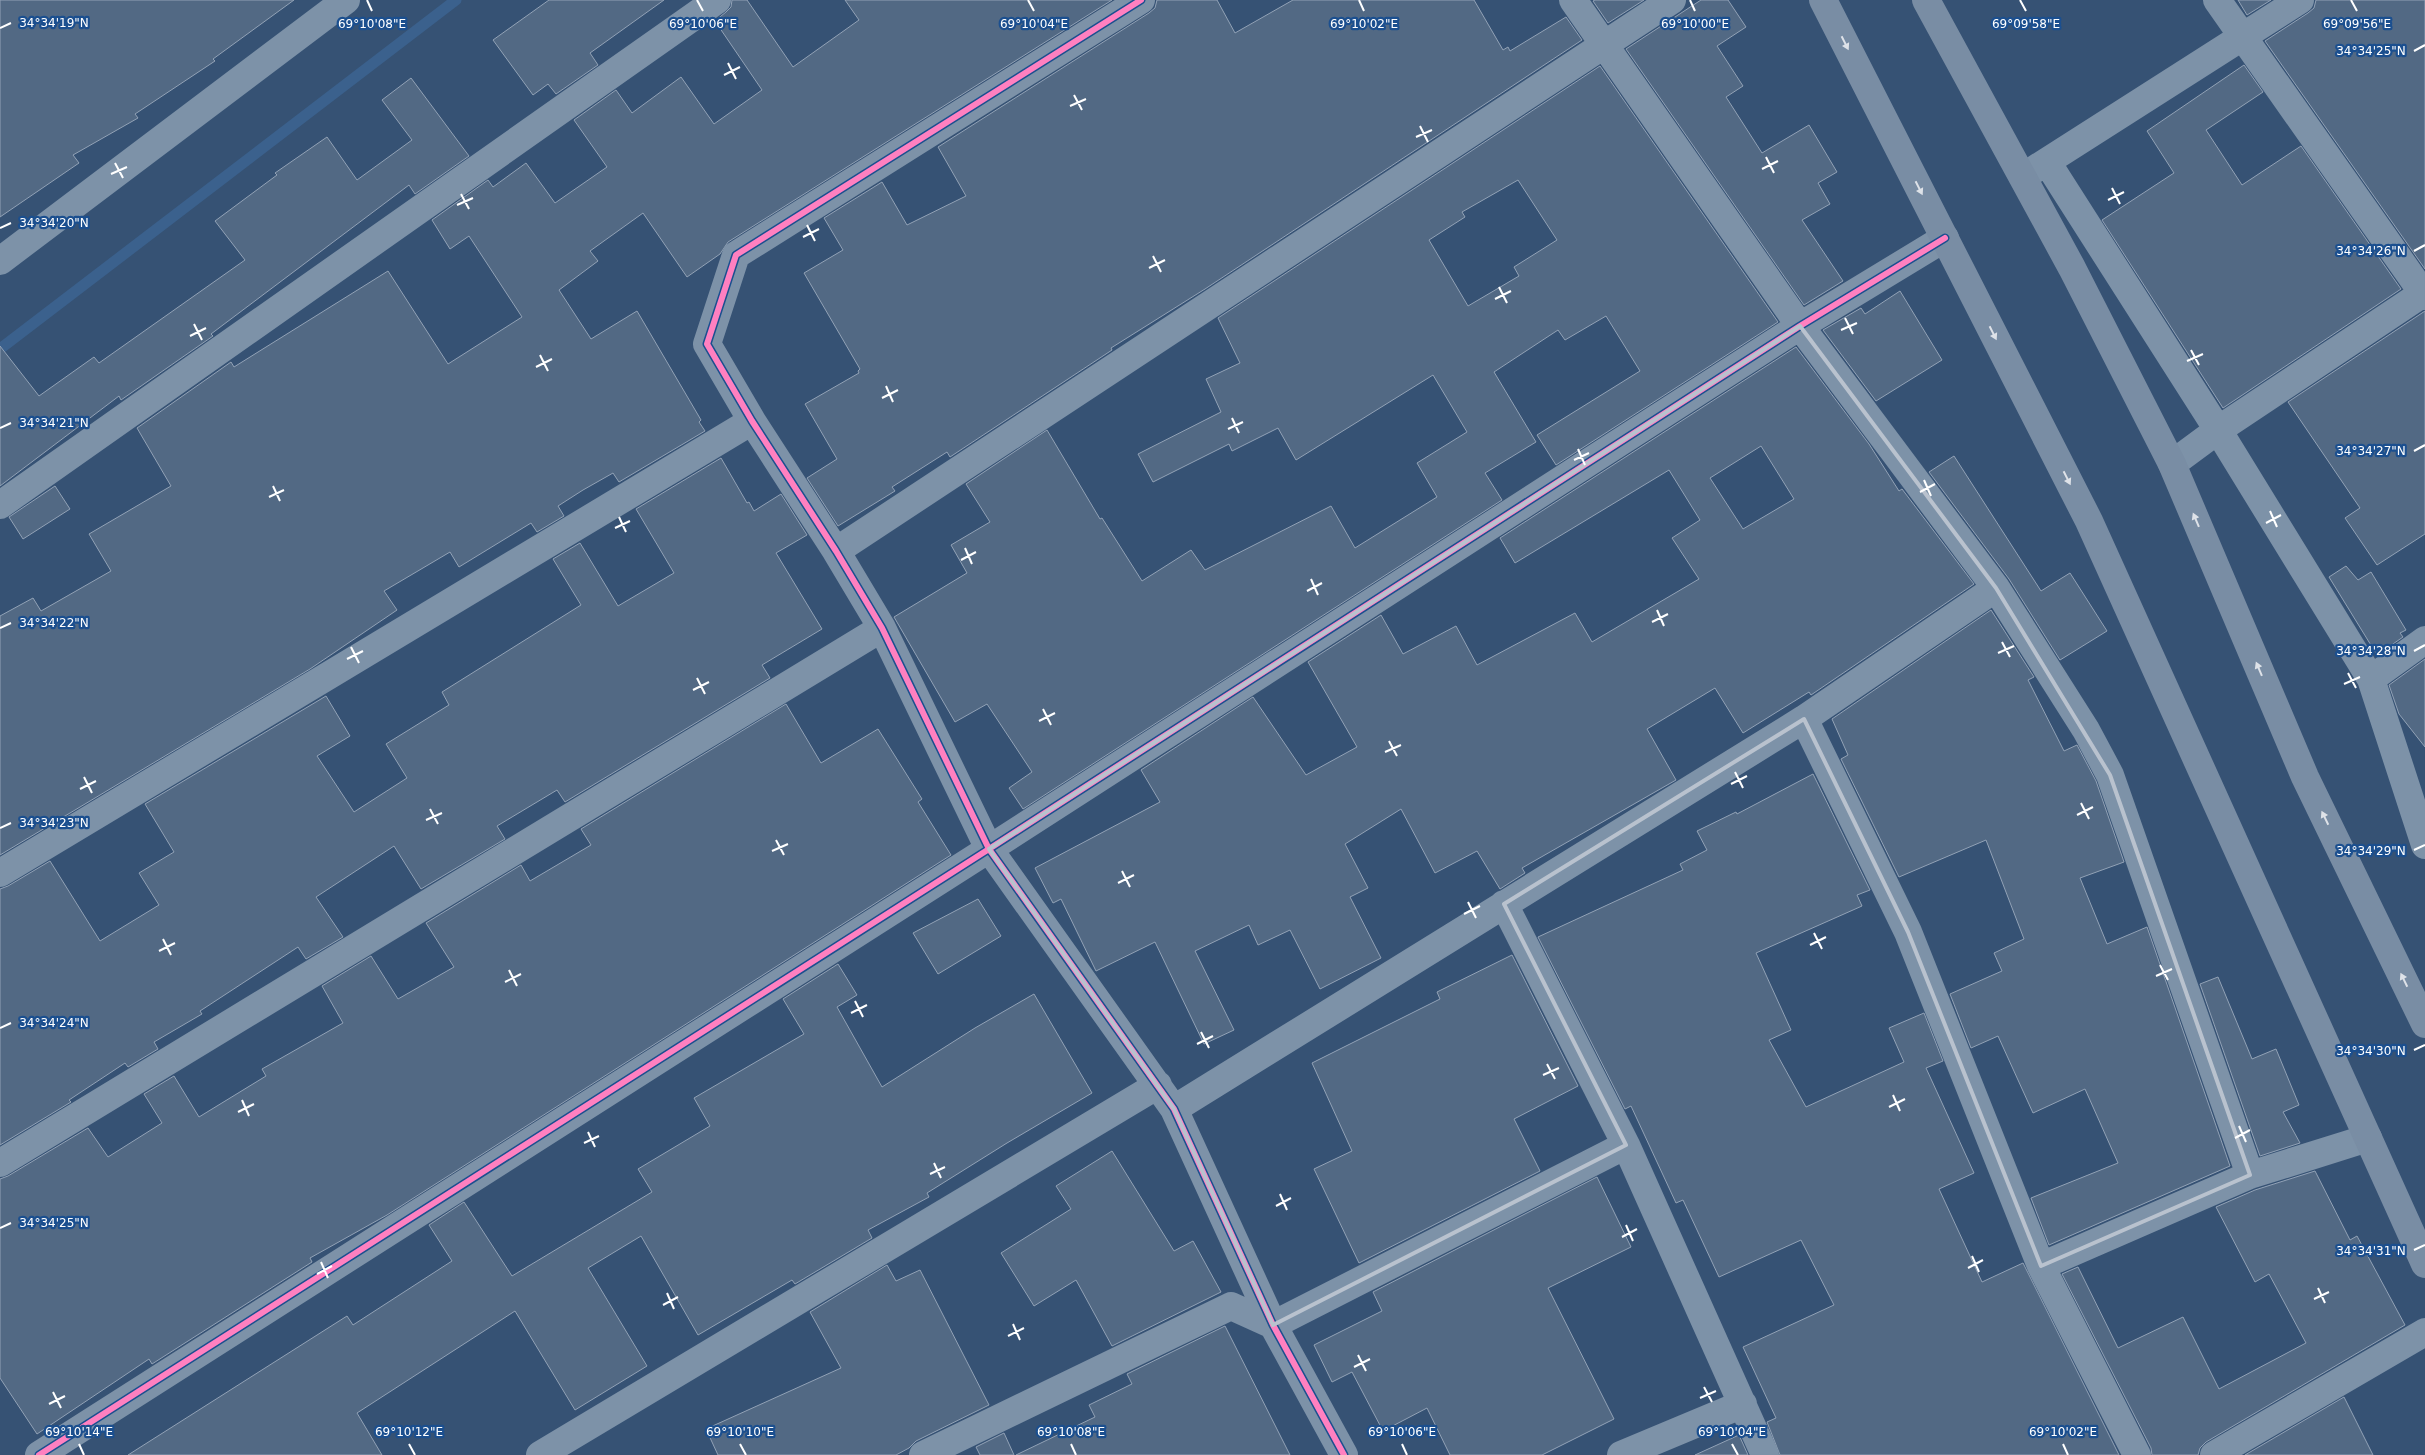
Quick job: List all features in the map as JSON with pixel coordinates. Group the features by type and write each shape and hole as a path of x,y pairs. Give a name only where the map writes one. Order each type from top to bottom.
{"street":[{"path":"0,261 346,0"},
{"path":"0,506 717,0"},
{"path":"1141,0 736,255 706,344 882,628 989,849 1174,1109 1273,1324 1344,1455"},
{"path":"1573,0 1800,326 1996,588 2086,730 2110,775 2250,1175"},
{"path":"836,551 1672,0"},
{"path":"1823,0 2090,521 2425,1264"},
{"path":"1926,0 2023,177 2172,464 2305,778 2425,1024"},
{"path":"2172,464 2218,430 2424,294 2217,0"},
{"path":"2023,177 2300,0"},
{"path":"2046,162 2218,430 2371,679 2425,845"},
{"path":"39,1455 989,849 1800,326 1945,238"},
{"path":"0,873 752,421"},
{"path":"1174,1109 1804,719 1996,588"},
{"path":"0,1163 882,628"},
{"path":"2371,679 2425,640"},
{"path":"1804,719 1908,932 2040,1266 2137,1455"},
{"path":"1504,904 1626,1145 1765,1455"},
{"path":"540,1455 1158,1085"},
{"path":"2040,1266 2250,1175 2368,1138"},
{"path":"1273,1324 1626,1145"},
{"path":"924,1455 1231,1306 1273,1324"},
{"path":"2214,1455 2425,1332"},
{"path":"1621,1455 1743,1404"}],"highlighted area":[{"path":"1800,326 1996,588 2110,775 2250,1175 2041,1266 1908,932 1804,719 1504,904 1626,1145 1273,1325 1174,1109 989,849"}],"building":[{"path":"0,0 294,0 213,59 215,61 135,114 138,118 73,155 79,163 0,217"},
{"path":"549,0 664,0 590,53 598,65 556,94 548,84 533,95 493,40"},
{"path":"732,0 747,0 793,67 859,20 845,0 1112,0 728,242 720,254 687,277 643,213 590,251 598,261 559,290 591,339 637,311 701,420 699,422 705,431 619,482 613,473 583,490 558,506 564,516 537,532 531,523 459,567 450,552 384,591 397,610 310,669 0,855 0,616 33,598 41,611 111,571 89,534 171,486 137,428 231,362 234,367 388,271 448,364 522,317 469,236 450,249 432,220 488,180 493,187 526,163 555,203 607,167 574,120 616,90 632,113 681,77 714,124 762,90 715,21 731,7"},
{"path":"1157,0 1217,0 1235,33 1293,0 1474,0 1503,50 1508,47 1510,51 1566,17 1582,40 1205,289 1111,348 1112,350 950,457 947,452 892,487 895,491 838,526 807,478 837,459 805,404 859,373 860,369 804,273 843,250 824,218 882,182 907,225 966,196 938,147 1149,13 1155,8"},
{"path":"1644,0 1608,23 1593,1"},
{"path":"1701,0 1728,0 1746,27 1717,46 1743,86 1726,97 1762,153 1809,125 1837,172 1818,183 1830,204 1802,220 1843,281 1804,305 1626,49"},
{"path":"2238,0 2271,0 2247,15"},
{"path":"2316,0 2425,0 2425,269 2265,41 2308,13 2314,8"},
{"path":"2244,65 2263,92 2206,130 2242,185 2301,146 2401,289 2223,408 2102,220 2174,173 2147,131"},
{"path":"1600,66 1778,322 1556,465 1537,435 1640,371 1606,316 1565,340 1558,330 1494,372 1536,442 1485,473 1502,500 1023,809 1009,788 1032,772 987,704 955,722 894,617 967,573 951,545 990,522 966,484 1047,430 1100,519 1102,518 1142,581 1191,550 1205,570 1331,506 1355,548 1437,497 1417,463 1467,432 1433,375 1296,460 1278,428 1232,451 1229,444 1153,482 1138,454 1221,412 1206,379 1240,363 1218,318","holes":["1518,180 1557,240 1514,267 1519,276 1468,306 1429,240 1465,217 1462,212"]},
{"path":"411,78 469,156 415,194 409,185 211,334 213,336 121,400 119,396 0,486 0,346 39,396 94,357 99,363 245,260 215,221 277,175 275,173 327,137 357,180 412,140 382,100"},
{"path":"1900,291 1942,360 1876,401 1823,330 1861,308 1865,314"},
{"path":"2425,311 2425,534 2377,565 2345,518 2360,508 2288,402"},
{"path":"1796,347 1869,444 1899,491 1902,489 1974,584 1811,695 1809,692 1743,733 1715,688 1647,729 1676,780 1522,868 1525,873 1500,889 1477,851 1435,873 1401,809 1345,844 1368,888 1350,897 1381,958 1320,989 1290,930 1258,945 1249,925 1195,951 1234,1030 1204,1044 1155,942 1096,971 1061,899 1053,903 1035,868 1160,802 1141,770 1253,697 1306,775 1357,747 1308,662 1381,615 1403,654 1456,626 1477,665 1575,613 1592,642 1699,579 1672,538 1700,520 1669,470 1515,563 1500,538","holes":["1761,446 1794,499 1743,529 1710,478"]},
{"path":"1954,456 2041,591 2070,573 2107,631 2060,660 2009,579 1929,472"},
{"path":"721,458 747,503 749,502 754,511 781,494 807,535 776,553 822,629 762,665 770,678 565,802 557,790 497,826 505,839 421,889 394,846 316,897 343,937 306,959 298,947 200,1011 202,1014 154,1042 158,1049 128,1067 125,1063 69,1100 71,1102 0,1145 0,889 50,861 100,941 159,905 139,873 174,852 145,804 326,696 350,736 317,756 354,812 407,778 386,744 449,705 442,692 581,605 553,559 580,543 618,606 674,573 636,509"},
{"path":"55,486 70,509 23,539 9,517"},
{"path":"2346,566 2358,580 2371,572 2406,630 2400,633 2403,637 2377,655 2329,577"},
{"path":"1991,610 2034,677 2028,680 2064,751 2077,745 2096,781 2124,862 2080,878 2107,944 2147,927 2230,1166 2049,1245 2031,1198 2118,1163 2085,1089 2033,1113 1998,1036 1971,1048 1950,994 2002,971 1994,953 2024,939 1986,840 1899,877 1841,759 1848,755 1832,719"},
{"path":"2425,659 2425,747 2399,714 2389,685"},
{"path":"786,704 821,763 878,729 922,799 918,802 951,855 387,1215 310,1258 312,1262 152,1364 149,1359 37,1434 0,1378 0,1179 88,1128 108,1157 162,1123 144,1094 174,1076 199,1117 266,1076 262,1069 343,1023 322,986 371,956 398,999 454,967 426,923 521,865 530,881 591,845 581,829"},
{"path":"1813,774 1870,890 1857,895 1862,906 1756,953 1791,1030 1769,1040 1806,1107 1904,1062 1889,1028 1924,1013 1943,1061 1926,1068 1974,1173 1939,1189 1982,1282 2023,1263 2119,1455 1780,1455 1767,1422 1776,1418 1743,1347 1834,1305 1801,1240 1719,1277 1683,1200 1676,1203 1631,1106 1625,1109 1538,937 1683,870 1680,864 1707,850 1697,831 1736,812 1737,814"},
{"path":"978,899 1001,936 938,974 913,933"},
{"path":"1512,955 1578,1086 1514,1119 1540,1171 1359,1263 1314,1169 1352,1151 1312,1063 1440,999 1437,992"},
{"path":"838,964 857,995 837,1007 882,1087 975,1028 1034,994 1092,1093 927,1193 929,1197 868,1230 872,1238 795,1284 792,1280 698,1335 641,1236 588,1268 647,1366 575,1410 515,1311 357,1413 382,1455 128,1455 347,1316 353,1325 452,1261 429,1225 464,1202 512,1276 652,1192 638,1169 710,1126 694,1098 804,1034 783,999"},
{"path":"2218,977 2252,1059 2276,1049 2299,1105 2283,1112 2300,1143 2260,1156 2200,984"},
{"path":"1112,1151 1174,1251 1193,1241 1221,1292 1112,1346 1076,1280 1034,1306 1001,1253 1071,1209 1056,1186"},
{"path":"2315,1171 2350,1240 2357,1236 2405,1325 2206,1442 2200,1448 2198,1455 2152,1455 2151,1448 2062,1274 2078,1267 2118,1348 2183,1317 2219,1389 2306,1343 2269,1274 2255,1282 2216,1207 2255,1190"},
{"path":"1597,1177 1631,1247 1548,1288 1614,1419 1542,1455 1450,1455 1427,1408 1383,1431 1352,1372 1332,1382 1314,1345 1382,1311 1373,1292"},
{"path":"887,1265 896,1281 920,1270 989,1405 916,1441 909,1448 896,1455 718,1455 706,1429 841,1368 810,1312"},
{"path":"1225,1326 1290,1455 1016,1455 1095,1417 1089,1405 1132,1384 1127,1374"},
{"path":"2344,1397 2373,1455 2245,1455"},
{"path":"1004,1433 1014,1455 980,1455 976,1447"},
{"path":"1739,1435 1748,1455 1695,1455"}],"waterway":[{"path":"0,349 456,0"}],"cycle path":[{"path":"1141,0 736,255 707,344 752,421 836,551 882,628 989,849 1174,1109 1273,1325 1344,1455"},
{"path":"39,1455 989,849 1800,326 1945,238"}]}
